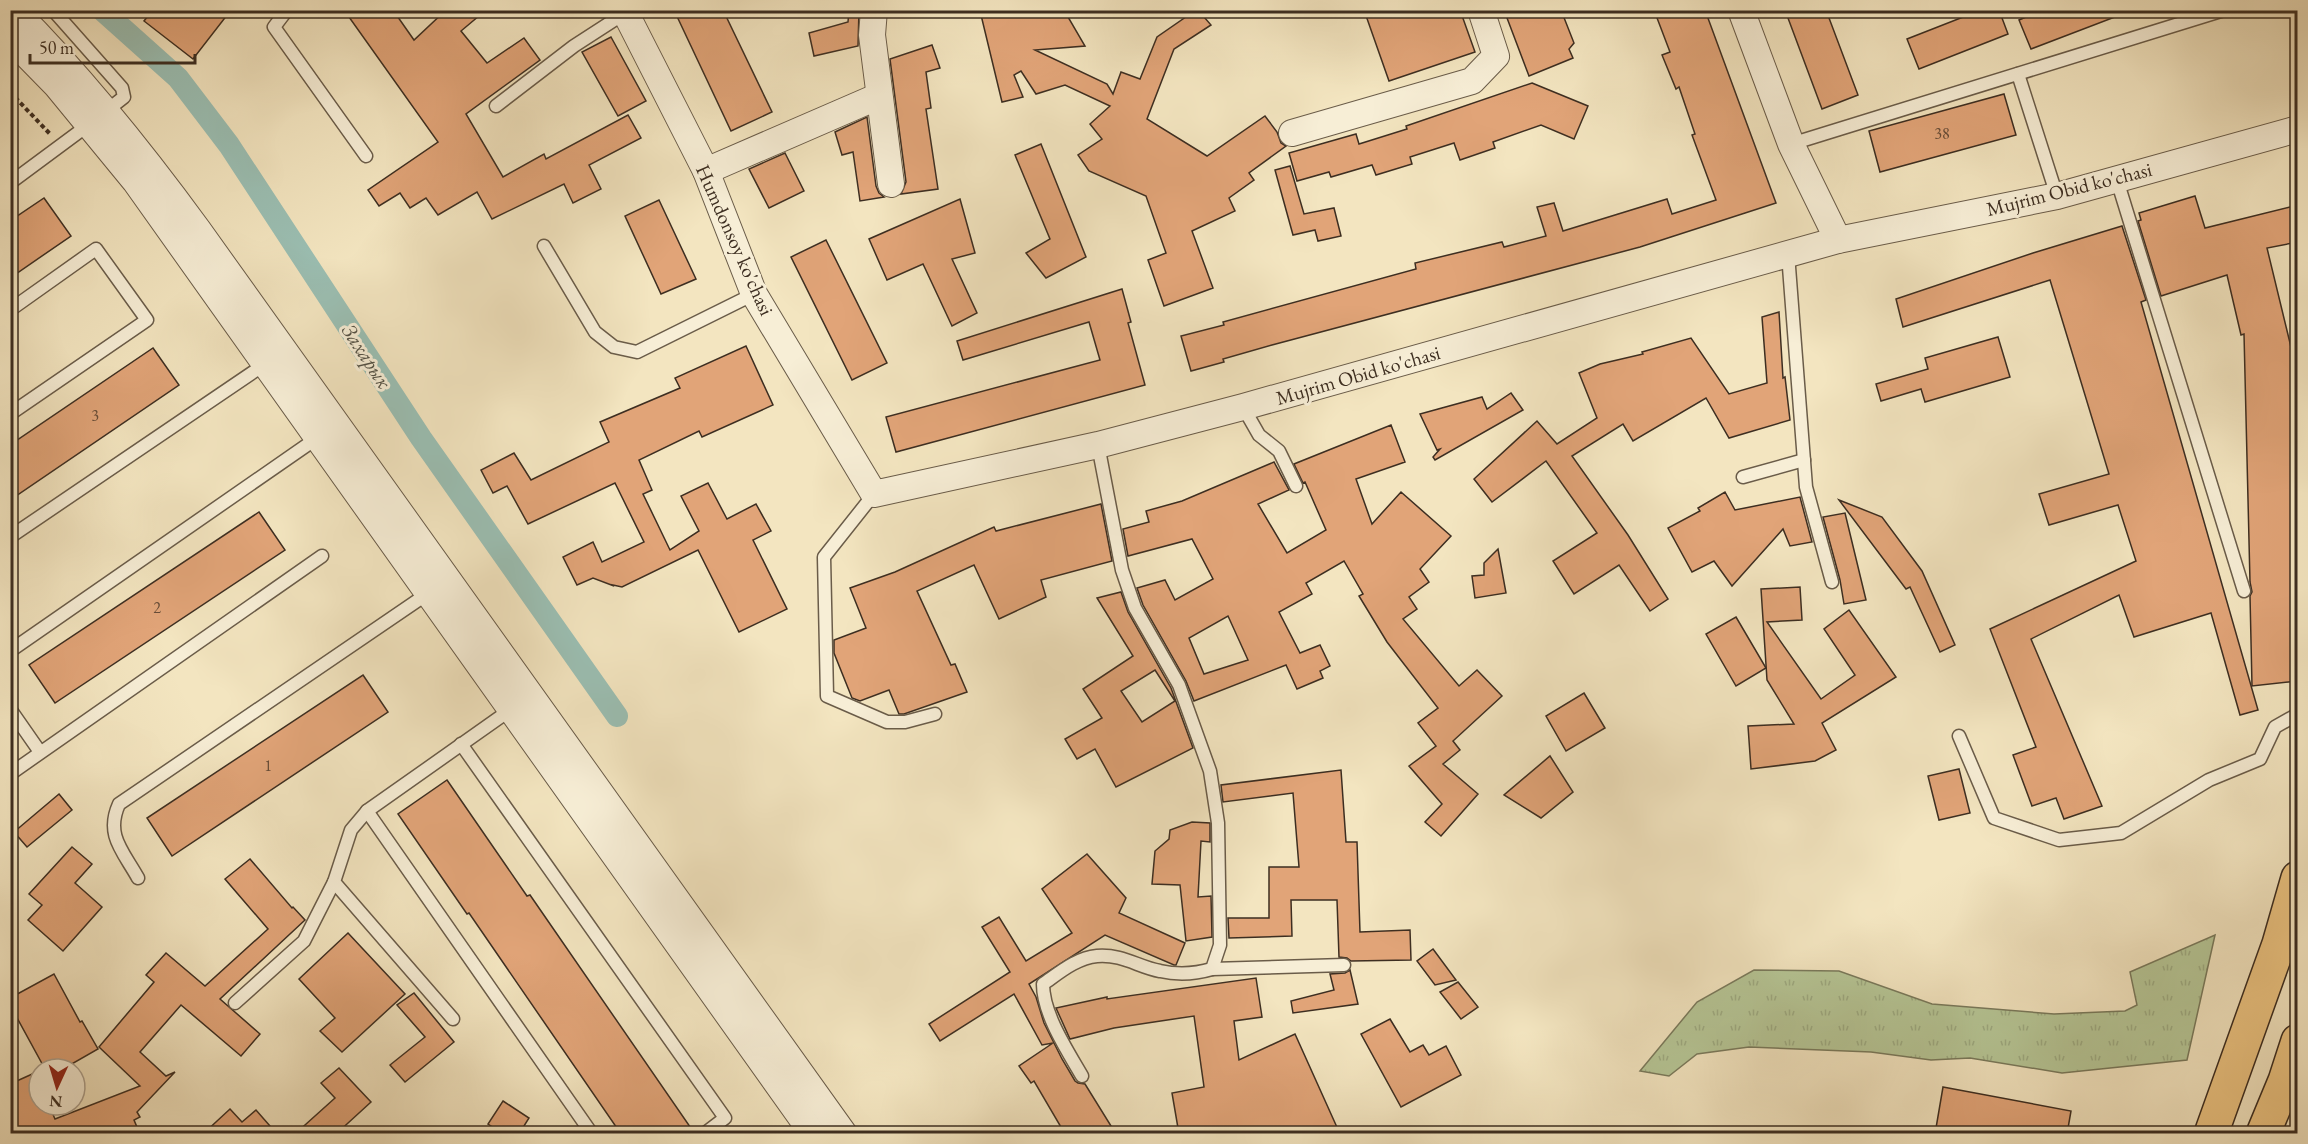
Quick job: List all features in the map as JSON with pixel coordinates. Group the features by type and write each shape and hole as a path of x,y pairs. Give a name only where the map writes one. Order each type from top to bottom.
{"main road":[{"path":"2211,1134 2279,944 2298,878"},
{"path":"2263,1134 2285,1081 2298,1041"},
{"path":"2236,1065 2250,1055 2266,1056 2280,1066 2285,1081"}],"street":[{"path":"874,10 872,35 891,184"},
{"path":"1292,133 1472,81 1496,56 1481,10"},
{"path":"1741,10 1791,144 1838,240"},
{"path":"14,11 41,38 98,117 135,181 275,358 327,431 428,594 813,1134"},
{"name":"Humdonsoy ko'chasi","path":"625,12 706,171 754,294 874,495"},
{"path":"10,38 98,117"},
{"path":"706,171 879,96"},
{"name":"Mujrim Obid ko'chasi","path":"874,495 1098,445 1243,407 1838,240 2056,196 2298,129"},
{"path":"327,431 449,579 844,1134"}],"lane":[{"path":"10,183 124,97 122,88 53,10"},
{"path":"287,10 274,27 366,156"},
{"path":"1791,144 2224,10"},
{"path":"496,106 574,46 625,12"},
{"path":"2018,74 2056,196"},
{"path":"2117,180 2244,591"},
{"path":"544,246 595,333 614,347 625,350 637,352 754,294"},
{"path":"10,310 96,249 147,320 10,414"},
{"path":"1788,254 1806,487 1832,582"},
{"path":"10,537 275,358"},
{"path":"1243,407 1259,435 1279,451 1296,486"},
{"path":"10,651 327,431"},
{"path":"1098,445 1122,570 1131,598 1179,685 1210,771 1218,823 1220,945 1212,969"},
{"path":"1743,477 1804,460"},
{"path":"874,495 824,557 827,696 887,722 905,722 935,714"},
{"path":"10,774 322,556"},
{"path":"138,878 114,835 112,818 119,804 449,579"},
{"path":"235,1003 304,941 334,882 351,830 367,811 532,694"},
{"path":"10,709 39,752"},
{"path":"1959,736 1994,818 2059,840 2121,833 2209,780 2260,759 2275,727 2298,714"},
{"path":"461,744 725,1118 704,1134"},
{"path":"367,811 592,1134"},
{"path":"334,882 453,1019"},
{"path":"1082,1076 1061,1040 1043,996 1043,984 1076,962 1097,956 1129,959 1159,971 1186,974 1212,969 1344,965"}],"path":[{"path":"10,92 62,146"}],"green space":[{"path":"2215,935 2187,1060 2062,1073 1970,1058 1931,1060 1871,1052 1749,1047 1697,1054 1669,1076 1640,1071 1697,1002 1754,970 1839,971 1932,1004 2054,1014 2125,1011 2137,1005 2130,972"}],"building":[{"path":"153,10 231,10 193,59 144,21"},
{"path":"344,10 393,10 414,40 446,10 486,10 461,31 487,63 524,38 540,60 466,114 503,177 544,154 546,159 628,115 641,138 589,165 601,189 573,203 564,184 492,219 477,192 438,215 426,198 410,208 400,193 379,206 368,190 438,142"},
{"path":"674,10 723,10 772,112 731,131"},
{"path":"849,10 859,10 858,46 814,56 809,33 848,22"},
{"path":"999,10 1064,10 1085,46 1035,50 1107,84 1113,94 1121,72 1140,79 1157,37 1196,10 1211,25 1174,49 1147,119 1207,156 1265,116 1277,132 1281,143 1286,146 1249,173 1254,180 1229,198 1235,211 1192,231 1213,288 1164,306 1148,260 1166,253 1146,196 1089,171 1078,155 1102,139 1090,124 1110,106 1065,85 1036,94 1021,71 1014,75 1023,97 1002,102 981,15"},
{"path":"1364,10 1460,10 1475,52 1389,81"},
{"path":"1504,10 1561,10 1574,43 1569,49 1573,58 1529,76"},
{"path":"1654,10 1705,10 1776,203 1640,247 1272,345 1191,371 1181,336 1224,325 1223,322 1416,269 1415,263 1502,242 1504,247 1546,236 1537,207 1554,203 1563,231 1667,199 1672,214 1716,200 1692,135 1695,134 1679,87 1676,89 1662,55 1670,52"},
{"path":"1785,10 1826,10 1858,95 1822,109"},
{"path":"1981,10 1999,10 2008,34 1919,69 1907,39"},
{"path":"2043,10 2128,10 2128,12 2031,49 2019,20"},
{"path":"611,37 646,101 618,116 582,52"},
{"path":"932,45 940,68 926,72 931,108 926,109 938,189 901,194 906,182 890,59"},
{"path":"1532,83 1588,106 1574,139 1541,125 1493,142 1495,148 1460,160 1454,143 1410,157 1412,164 1376,175 1372,165 1331,177 1329,172 1297,181 1289,153 1356,134 1359,144 1407,129 1406,126"},
{"path":"2004,94 2016,135 1880,172 1869,131"},
{"path":"867,117 876,186 884,197 860,201 853,152 842,155 835,132"},
{"path":"1041,144 1086,257 1046,278 1026,253 1050,239 1015,155"},
{"path":"785,153 804,191 769,208 749,169"},
{"path":"1290,166 1304,214 1334,208 1341,236 1318,241 1315,230 1293,235 1275,170"},
{"path":"2195,196 2205,228 2298,205 2298,242 2267,248 2290,343 2294,329 2298,330 2298,681 2252,686 2250,596 2252,592 2244,334 2241,335 2227,275 2161,296 2138,221 2141,220 2139,213"},
{"path":"44,198 71,236 10,278 10,221"},
{"path":"960,199 975,253 952,259 977,313 952,326 923,264 887,280 869,239"},
{"path":"659,200 696,279 661,294 625,216"},
{"path":"2122,226 2146,300 2141,302 2258,710 2240,715 2211,613 2134,637 2119,595 2031,639 2102,806 2064,819 2056,798 2032,806 2013,755 2036,747 1990,629 2136,561 2118,505 2049,525 2039,494 2109,474 2050,280 1903,327 1896,299"},
{"path":"826,240 887,363 852,380 791,257"},
{"path":"1122,289 1131,322 1128,323 1145,385 896,452 886,417 1100,360 1089,322 963,360 957,341"},
{"path":"1779,312 1783,378 1785,377 1790,420 1729,438 1706,398 1633,441 1623,424 1572,456 1628,535 1668,599 1650,611 1619,565 1574,594 1553,561 1597,533 1546,461 1492,502 1474,479 1537,421 1557,444 1597,418 1579,373 1600,364 1643,354 1642,352 1691,338 1729,394 1767,383 1762,317"},
{"path":"1998,337 2010,377 1925,402 1921,389 1881,401 1876,384 1928,369 1925,358"},
{"path":"746,346 773,405 702,437 699,431 639,460 652,490 643,494 670,550 699,531 681,496 708,483 727,519 756,504 771,531 753,540 787,609 739,632 698,550 622,587 593,578 577,585 563,557 593,542 602,562 644,542 615,483 528,524 507,486 493,493 481,470 514,453 531,480 609,442 600,422 680,388 675,378"},
{"path":"153,348 179,385 10,500 10,445"},
{"path":"1511,393 1523,410 1435,460 1433,457 1440,449 1437,450 1420,414 1482,397 1487,409"},
{"path":"1391,425 1405,462 1356,479 1372,524 1401,492 1451,536 1420,569 1429,582 1409,597 1417,609 1403,619 1459,686 1477,670 1502,696 1453,741 1460,750 1443,764 1478,794 1441,836 1425,822 1442,804 1409,766 1436,746 1418,723 1438,708 1387,642 1359,596 1363,594 1344,561 1306,583 1312,594 1279,612 1300,653 1320,645 1330,666 1320,671 1323,678 1297,689 1286,665 1194,701 1186,681 1143,605 1137,588 1165,580 1175,600 1213,579 1192,539 1128,556 1123,529 1149,522 1146,511 1182,501 1274,462 1289,490 1258,504 1287,553 1326,530 1305,482 1303,483 1294,464","holes":["1228,616 1248,660 1204,674 1189,638"]},
{"path":"1725,492 1735,510 1800,497 1812,542 1790,546 1783,529 1732,586 1714,561 1692,572 1668,528 1700,511 1698,508"},
{"path":"1839,500 1882,517 1922,571 1955,645 1940,652 1910,587 1906,589"},
{"path":"1101,504 1112,561 1041,580 1046,597 999,619 974,565 917,591 951,665 955,664 967,692 904,714 899,714 889,690 860,701 852,698 834,653 834,640 866,628 850,588 895,572 994,527 996,531"},
{"path":"259,512 285,550 55,703 29,665"},
{"path":"1845,513 1866,600 1844,604 1823,517"},
{"path":"1498,549 1506,593 1475,598 1472,576 1484,575 1484,563"},
{"path":"1800,587 1802,620 1767,622 1821,699 1855,675 1824,629 1849,610 1896,677 1822,723 1836,750 1815,761 1751,769 1748,726 1794,724 1767,680 1761,589"},
{"path":"1121,592 1128,612 1171,688 1193,748 1116,787 1095,749 1077,759 1065,739 1102,718 1083,689 1133,656 1097,598","holes":["1155,670 1175,701 1142,722 1121,691"]},
{"path":"1736,617 1766,668 1736,686 1706,634"},
{"path":"363,675 388,712 172,856 147,818"},
{"path":"1584,693 1605,728 1566,751 1546,716"},
{"path":"1550,756 1573,792 1541,818 1504,795"},
{"path":"1959,769 1970,813 1939,820 1928,776"},
{"path":"1341,770 1346,842 1357,842 1360,932 1410,930 1411,960 1351,961 1339,957 1337,900 1291,900 1292,936 1229,938 1228,918 1269,918 1269,867 1299,867 1293,793 1223,802 1221,785"},
{"path":"447,780 527,896 530,895 695,1134 621,1134 398,814"},
{"path":"59,794 72,810 27,847 14,832"},
{"path":"1192,822 1210,823 1210,842 1201,841 1198,897 1211,896 1212,937 1186,941 1180,885 1152,884 1155,851 1169,839 1170,830"},
{"path":"72,847 92,864 75,883 102,907 63,951 28,920 42,905 29,894"},
{"path":"1087,854 1126,898 1119,913 1185,943 1174,965 1105,935 1029,984 1036,997 1044,1023 1062,1059 1075,1081 1085,1084 1116,1134 1065,1134 1034,1081 1031,1083 1019,1066 1053,1043 1042,1045 1014,994 940,1041 929,1024 1010,972 982,927 999,917 1026,961 1072,933 1042,889"},
{"path":"250,859 305,920 220,999 260,1034 241,1056 181,1005 140,1052 166,1076 175,1072 137,1112 140,1117 134,1120 140,1134 10,1134 10,1111 17,1109 10,1095 10,1084 27,1076 27,1117 54,1117 55,1119 87,1117 87,1107 140,1086 99,1047 154,982 146,975 166,953 205,986 268,929 225,879"},
{"path":"348,933 405,994 342,1052 320,1031 335,1018 299,979"},
{"path":"1433,949 1456,980 1435,985 1417,961"},
{"path":"1350,970 1358,1004 1293,1013 1291,1001 1334,990 1330,974 1345,973"},
{"path":"54,974 80,1022 82,1021 98,1049 84,1057 38,1057 10,1005 10,998"},
{"path":"1256,978 1262,1017 1234,1021 1239,1060 1295,1034 1340,1134 1179,1134 1172,1093 1204,1087 1194,1016 1114,1028 1070,1039 1056,1008 1107,997 1107,999"},
{"path":"1458,982 1478,1007 1461,1019 1440,992"},
{"path":"414,993 454,1042 405,1082 390,1065 425,1037 397,1005"},
{"path":"1390,1019 1410,1052 1423,1045 1429,1055 1446,1046 1461,1075 1401,1107 1361,1034"},
{"path":"339,1068 371,1102 336,1134 295,1134 335,1098 321,1083"},
{"path":"1943,1087 2071,1111 2067,1134 1966,1134 1936,1128"},
{"path":"503,1101 529,1118 519,1134 503,1134 488,1124"},
{"path":"230,1109 242,1122 256,1110 277,1134 203,1134"}],"waterway":[{"name":"Захарык","path":"102,10 178,78 229,145 421,438 617,716"}]}
